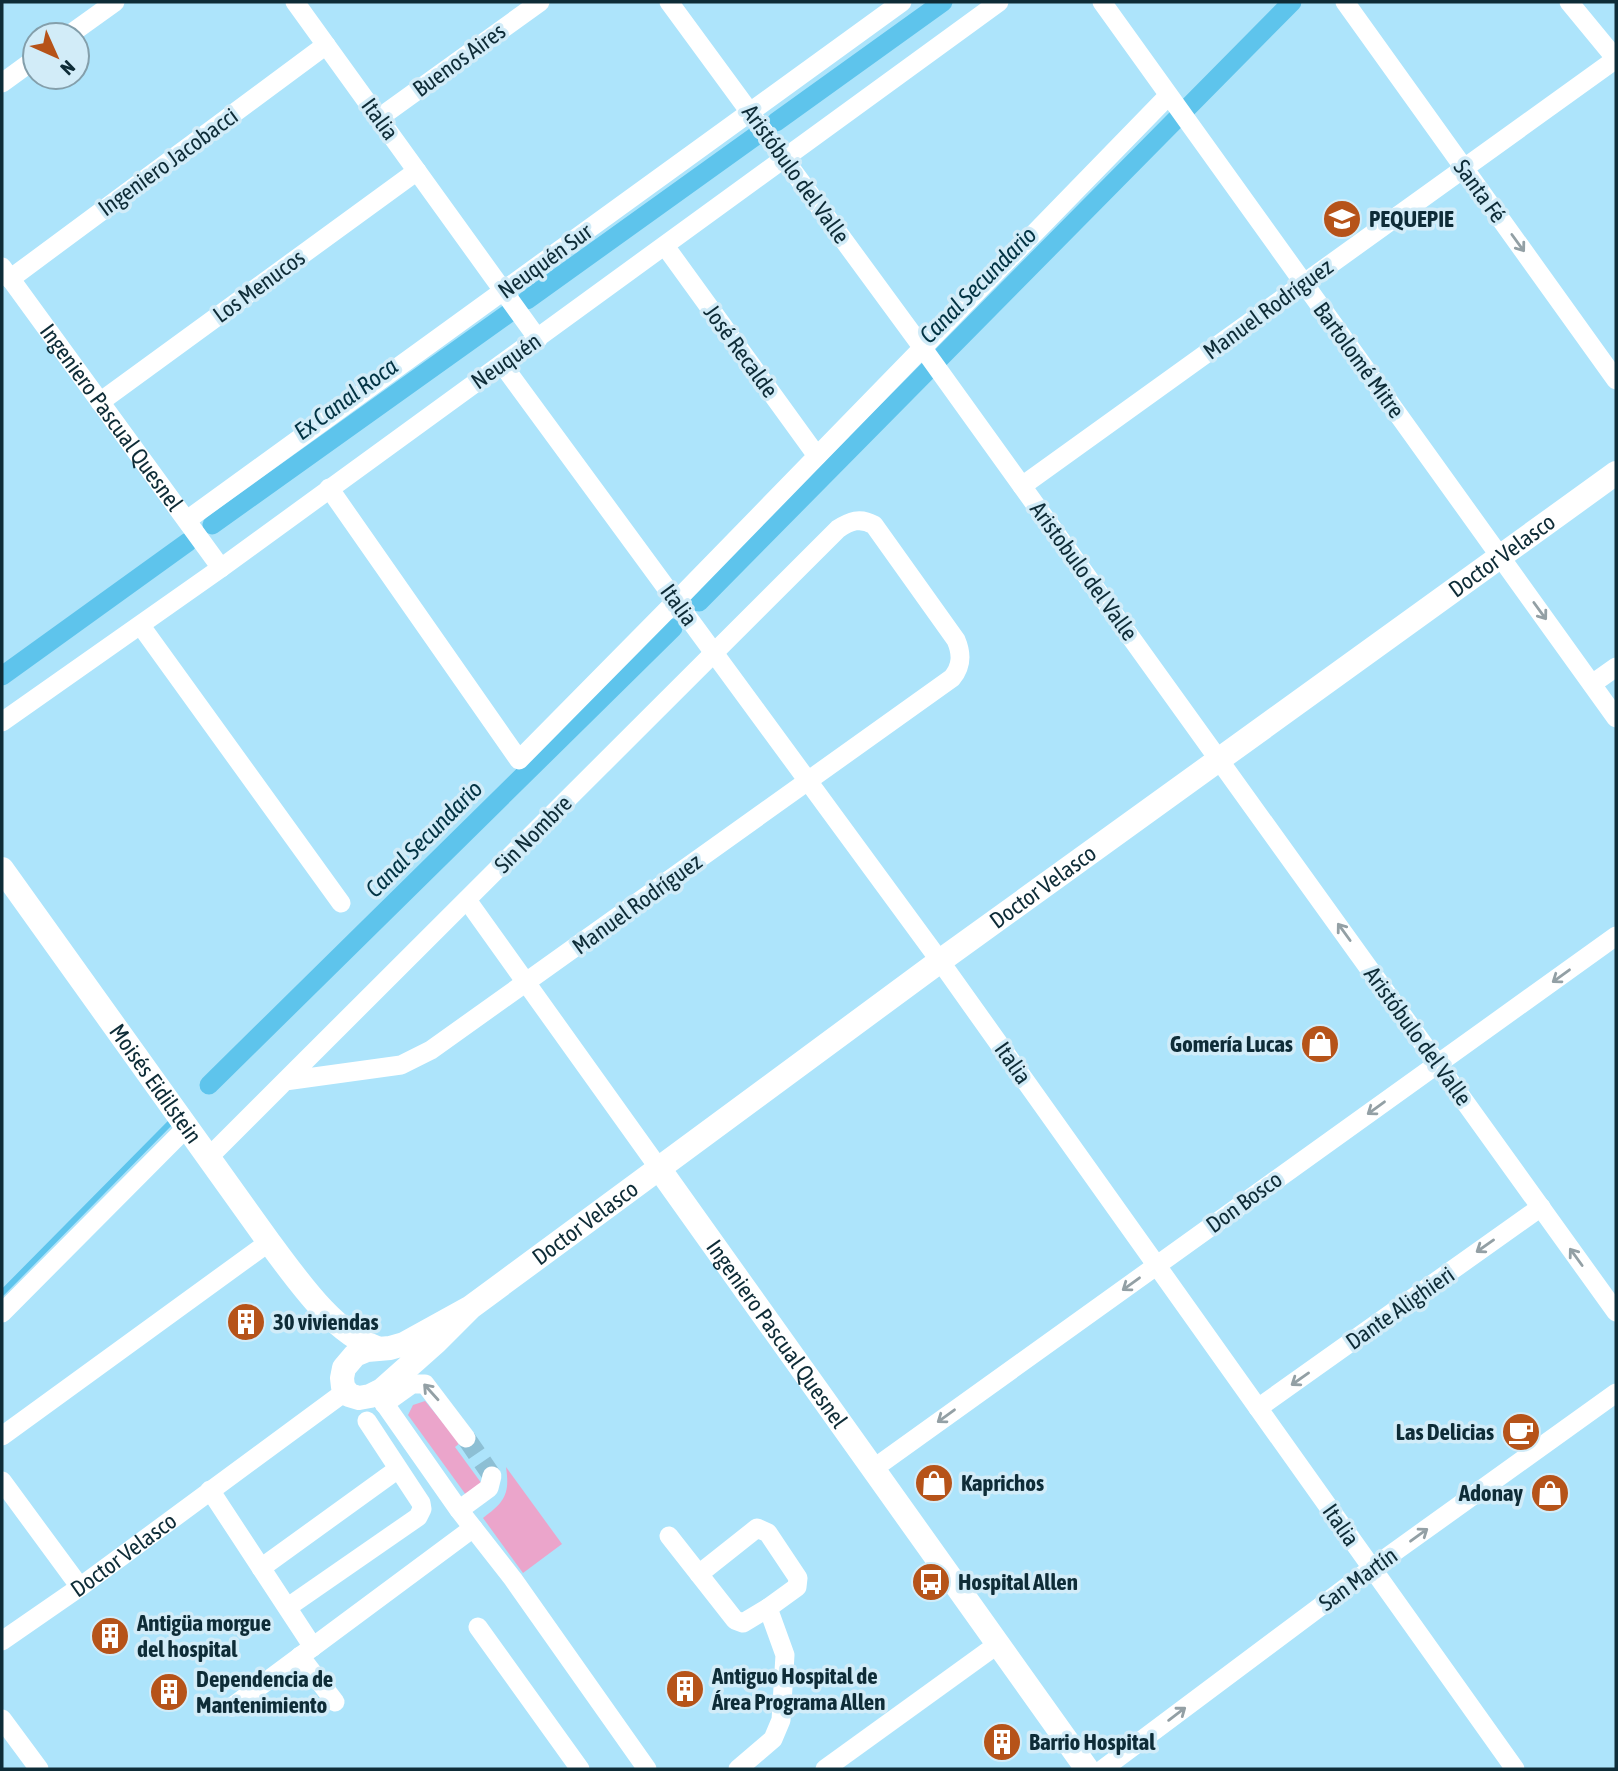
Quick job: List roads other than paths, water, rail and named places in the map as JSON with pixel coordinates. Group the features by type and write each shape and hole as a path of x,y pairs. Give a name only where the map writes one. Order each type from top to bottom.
{"main road":[{"name":"Doctor Velasco","path":"344,1382 347,1363 355,1355 404,1344 471,1307 940,961 1616,473"},
{"name":"Moisés Eidilstein","path":"2,869 312,1298 354,1336 380,1349"},
{"name":"Ingeniero Pascual Quesnel","path":"658,1167 1087,1769"},
{"name":"Moisés Eidilstein","path":"312,1298 339,1353 344,1382"},
{"name":"Doctor Velasco","path":"384,1393 471,1307"},
{"path":"344,1382 359,1398 384,1393 396,1371 395,1360 380,1349"}],"street":[{"path":"89,21 115,2"},
{"name":"Italia","path":"295,2 538,339"},
{"name":"Buenos Aires","path":"379,118 540,2"},
{"name":"Aristóbulo del Valle","path":"669,2 948,383"},
{"name":"Neuquén Sur","path":"187,520 902,2"},
{"name":"Neuquén","path":"4,723 538,339 999,2"},
{"name":"Bartolomé Mitre","path":"1102,2 1616,718"},
{"name":"Santa Fé","path":"1345,2 1616,380"},
{"path":"1569,2 1616,59"},
{"name":"Ingeniero Jacobacci","path":"6,273 326,45"},
{"name":"Manuel Rodríguez","path":"1022,486 1616,59"},
{"path":"2,83 21,69"},
{"path":"329,488 519,760 1168,96"},
{"name":"Los Menucos","path":"100,402 417,171"},
{"name":"José Recalde","path":"665,246 817,456"},
{"name":"Ingeniero Pascual Quesnel","path":"6,273 221,568"},
{"name":"Italia","path":"502,364 940,961 1515,1769"},
{"name":"Aristobulo del Valle","path":"948,383 1220,759"},
{"name":"Sin Nombre","path":"209,1157 838,529 852,520 861,520 868,521 878,529 956,640 961,655 960,664"},
{"path":"141,626 341,903"},
{"name":"Manuel Rodríguez","path":"285,1081 401,1065 431,1050 945,683 957,672 960,664"},
{"path":"1592,684 1616,667"},
{"name":"Aristóbulo del Valle","path":"1220,759 1616,1312"},
{"name":"Ingeniero Pascual Quesnel","path":"467,900 658,1167"},
{"name":"Don Bosco","path":"873,1469 1616,936"},
{"path":"2,1312 187,1127"},
{"name":"Dante Alighieri","path":"1258,1408 1541,1207"},
{"path":"2,1436 269,1242"},
{"name":"Doctor Velasco","path":"2,1641 80,1587 210,1490 344,1382"},
{"path":"466,1438 425,1384 412,1384 384,1393 459,1510 513,1579 647,1769"},
{"name":"San Martín","path":"1102,1769 1372,1568 1616,1393"},
{"path":"288,1607 418,1517 422,1509 421,1503 367,1421"},
{"path":"261,1568 398,1469"},
{"path":"459,1510 489,1488 492,1476"},
{"path":"2,1481 80,1587"},
{"path":"210,1490 288,1607 307,1651 335,1702"},
{"path":"232,1707 473,1528"},
{"path":"669,1536 735,1620 743,1623 797,1587 798,1578 768,1533 757,1528 699,1574"},
{"path":"738,1769 773,1739 781,1720 785,1655 768,1608"},
{"path":"478,1627 580,1769"},
{"path":"825,1769 998,1644"},
{"path":"2,1719 39,1769"}],"waterway":[{"name":"Ex Canal Roca","path":"776,122 943,2"},
{"name":"Canal Secundario","path":"699,602 1292,2"},
{"name":"Ex Canal Roca","path":"527,300 757,135"},
{"name":"Ex Canal Roca","path":"212,525 509,313"},
{"name":"Ex Canal Roca","path":"2,676 188,542"},
{"name":"Canal Secundario","path":"209,1085 673,628"},
{"path":"2,1293 170,1123"}],"tunnel":[{"path":"466,1438 492,1476"}],"place":[{"name":"PEQUEPIE","path":"1342,219"},
{"name":"Gomería Lucas","path":"1320,1044"},
{"name":"30 viviendas","path":"246,1322"},
{"name":"Las Delicias","path":"1521,1432"},
{"name":"Kaprichos","path":"934,1483"},
{"name":"Adonay","path":"1550,1493"},
{"name":"Hospital Allen","path":"931,1582"},
{"name":"Antigüa morgue del hospital","path":"110,1636"},
{"name":"Antiguo Hospital de Área Programa Allen","path":"685,1689"},
{"name":"Dependencia de Mantenimiento","path":"169,1692"},
{"name":"Barrio Hospital","path":"1002,1742"}]}
